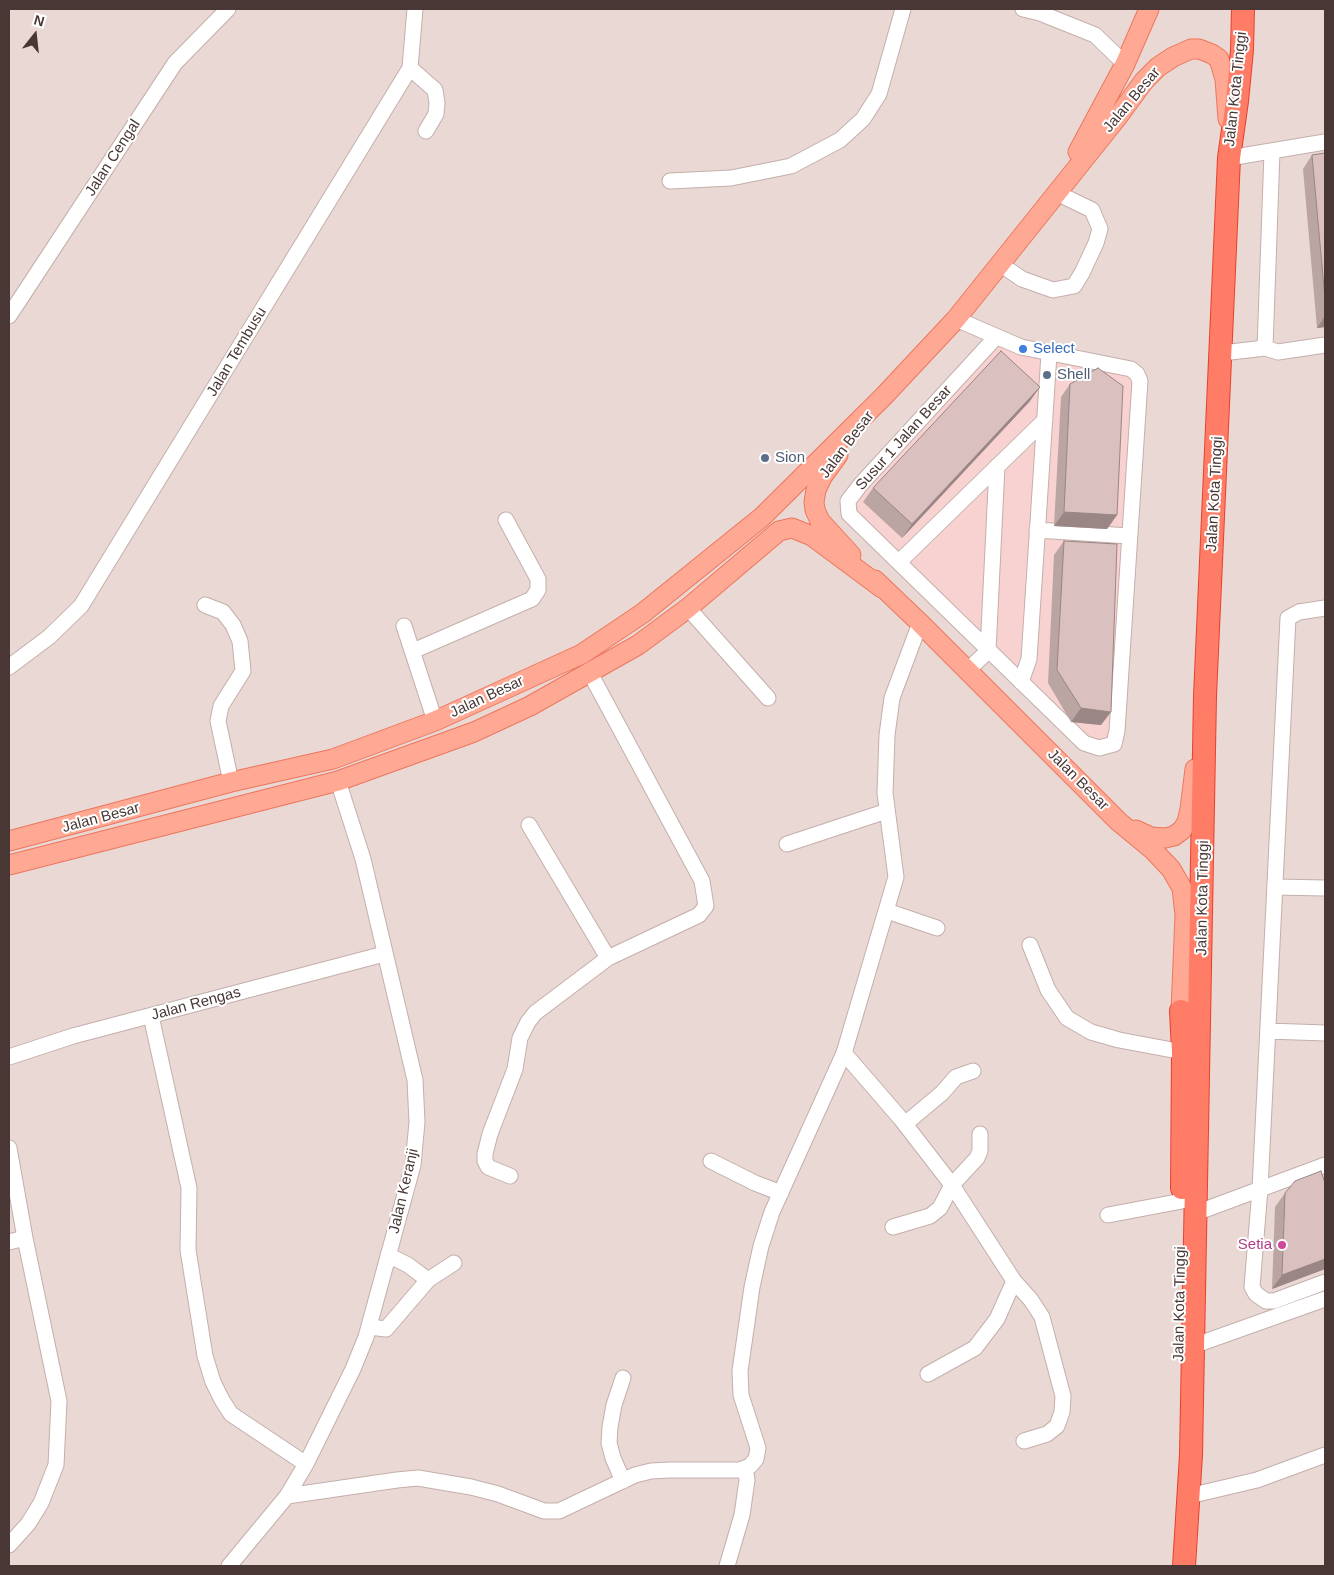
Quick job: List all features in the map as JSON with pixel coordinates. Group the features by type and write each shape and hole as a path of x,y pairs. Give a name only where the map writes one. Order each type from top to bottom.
{"highway":[{"name":"Jalan Kota Tinggi","path":"1170,1566 1201,979 1206,696 1229,158 1238,101 1243,9"},
{"name":"Jalan Kota Tinggi","path":"1181,1011 1189,1207"},
{"path":"1184,1566 1191,1455 1193,1346 1189,1207"}],"main road":[{"name":"Jalan Besar","path":"1056,193 1125,64 1149,9"},
{"name":"Jalan Besar","path":"9,841 231,782 333,759 435,722 582,654 643,613 762,517 882,398 956,319 1116,119 1144,81 1165,62 1182,52 1199,49 1212,54 1219,60 1226,87 1229,158"},
{"name":"Jalan Besar","path":"882,398 822,476 816,490 814,502 820,521 882,588"},
{"name":"Jalan Besar","path":"9,865 338,782 474,732 530,706 638,645 688,608 779,530 792,528 812,536 882,588 920,622 1119,822 1153,850 1170,869 1182,888 1185,915 1181,1011"},
{"path":"1119,822 1151,837 1165,838 1174,836 1182,830 1187,822 1190,809 1206,696"}],"street":[{"name":"Jalan Cengal","path":"9,316 175,63 228,9"},
{"name":"Jalan Tembusu","path":"9,667 48,637 81,606 410,68 415,9"},
{"path":"670,182 732,178 791,166 840,140 863,119 879,94 903,9"},
{"path":"1024,9 1040,13 1095,35 1125,64"},
{"path":"410,68 435,90 436,114 426,131"},
{"path":"1229,158 1325,142"},
{"path":"1265,348 1272,152"},
{"path":"1000,264 1022,279 1054,290 1074,286 1096,243 1100,229 1092,210 1056,193"},
{"path":"956,319 1021,347 1131,369 1137,374 1140,381 1117,731 1114,744 1098,748 1084,743 899,562 1045,420"},
{"name":"Susur 1 Jalan Besar","path":"899,562 850,514 848,501 996,337"},
{"path":"1222,353 1265,348 1278,352 1325,345"},
{"path":"1021,682 1029,659 1049,354"},
{"path":"967,671 988,651 997,466"},
{"path":"412,651 532,599 538,590 538,579 506,520"},
{"path":"1038,530 1129,536"},
{"path":"205,605 223,612 234,625 240,641 243,671 220,706 218,721 231,782"},
{"path":"688,608 768,698"},
{"path":"1325,608 1298,612 1288,618 1260,1189 1252,1287 1256,1294 1266,1301 1274,1301 1325,1282"},
{"path":"288,1496 418,1478 471,1487 498,1494 544,1511 559,1511 635,1475 651,1471 740,1470 746,1468 756,1459 758,1448 741,1395 740,1371 752,1286 761,1246 772,1212 844,1053 896,877 886,811 887,735 892,698 920,622"},
{"path":"404,626 435,722"},
{"path":"510,1176 488,1167 485,1161 485,1154 490,1134 515,1069 520,1038 535,1013 608,958 699,915 706,906 702,881 590,673"},
{"name":"Jalan Keranji","path":"229,1566 288,1496 353,1369 369,1327 413,1164 417,1122 415,1080 363,860 338,782"},
{"path":"787,844 886,811"},
{"path":"529,825 608,958"},
{"path":"1275,887 1325,888"},
{"path":"887,911 937,928"},
{"path":"1030,945 1048,990 1067,1018 1091,1032 1119,1040 1183,1052"},
{"name":"Jalan Rengas","path":"9,1057 73,1036 384,954"},
{"path":"151,1016 189,1188 188,1250 205,1356 213,1382 231,1414 306,1464"},
{"path":"1268,1031 1325,1033"},
{"path":"844,1053 906,1124 952,1185 1014,1281 1031,1300 1042,1317 1063,1396 1062,1412 1057,1426 1047,1434 1024,1440"},
{"path":"906,1124 942,1093 956,1077 973,1071"},
{"path":"893,1227 930,1216 940,1208 952,1185 977,1158 980,1151 980,1134"},
{"path":"9,1148 25,1238 59,1401 56,1465 41,1503 28,1524 9,1545"},
{"path":"711,1161 755,1183 781,1193"},
{"path":"1108,1215 1189,1207 1260,1189 1325,1165"},
{"path":"1310,1170 1316,1187"},
{"path":"9,1242 25,1238"},
{"path":"388,1255 408,1265 428,1280"},
{"path":"369,1327 386,1330 428,1280 454,1263"},
{"path":"928,1374 975,1348 997,1319 1014,1281"},
{"path":"1193,1346 1325,1299"},
{"path":"623,1378 614,1405 609,1443 623,1481"},
{"path":"1189,1496 1257,1480 1325,1455"},
{"path":"727,1566 742,1514 747,1480 746,1468"}],"shaded area":[{"path":"9,9 1325,9 1325,1566 9,1566"},
{"path":"994,331 1030,344 1141,371 1123,731 1100,753 843,499"}],"building":[{"path":"1325,153 1325,299 1312,155"},
{"path":"1001,351 1040,387 912,524 873,488"},
{"path":"1098,368 1123,386 1117,515 1064,512 1070,384"},
{"path":"1064,541 1117,544 1111,712 1081,708 1057,670"},
{"path":"1321,1171 1325,1183 1325,1259 1282,1275 1285,1193 1295,1181"}],"place":[{"name":"Select","path":"1023,349"},
{"name":"Shell","path":"1047,375"},
{"name":"Sion","path":"765,458"},
{"name":"Setia","path":"1282,1245"}]}
